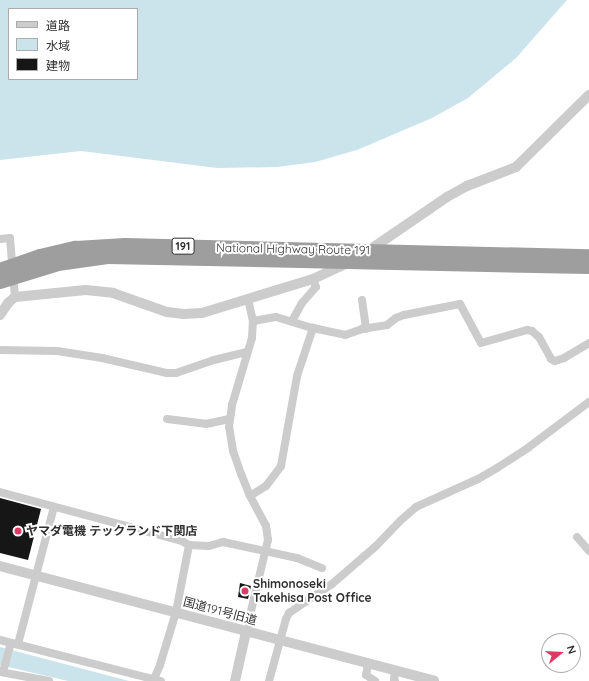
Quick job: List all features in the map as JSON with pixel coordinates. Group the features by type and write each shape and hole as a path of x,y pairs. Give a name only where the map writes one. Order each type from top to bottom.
{"highway":[{"name":"National Highway Route 191","path":"0,282 30,265 76,248 125,245 589,256"},
{"path":"516,254 589,249"},
{"name":"National Highway Route 191","path":"0,270 30,265 58,264 108,257 589,267"}],"street":[{"path":"0,316 8,303 15,297 86,290 103,291 124,297 156,310 184,314 208,311 314,279 334,270 375,247 423,213 460,190 516,167 589,95"},
{"path":"2,239 10,238 15,297"},
{"path":"292,321 302,304 316,287 314,279"},
{"path":"235,681 268,540 266,526 250,496 233,451 229,427 229,419 252,338 253,321 248,299"},
{"path":"362,300 366,329"},
{"path":"253,321 276,317 342,335 385,326 396,318 404,315 460,304 480,343 527,330 532,331 540,336 551,359 555,361 564,358 589,343"},
{"path":"250,496 266,486 281,466 297,376 313,328"},
{"path":"0,350 57,351 102,358 167,373 176,373 214,360 247,352"},
{"path":"269,681 289,613 332,584 380,543 407,514 416,507 478,479 497,468 529,447 589,402"},
{"path":"167,419 206,424 229,419"},
{"path":"0,492 182,541 189,545 209,546 223,542 297,558 322,568"},
{"path":"49,681 2,672 14,645 47,538 54,507"},
{"path":"577,537 589,551"},
{"path":"0,640 14,645 156,680 176,612 189,545"},
{"name":"国道191号旧道","path":"0,566 368,663 395,676 434,681"},
{"path":"368,663 366,675 375,681"}],"water":[{"path":"0,0 567,0 516,58 468,98 432,118 357,150 315,162 277,167 217,168 81,151 0,160"},
{"path":"0,647 129,681 68,681 0,665"}],"building":[{"name":"ヤマダ電機 テックランド下関店","path":"0,498 41,509 28,560 0,553"},
{"path":"240,583 251,586 248,599 238,597"}],"place":[{"name":"ヤマダ電機 テックランド下関店","path":"18,531"},
{"name":"Shimonoseki Takehisa Post Office","path":"245,591"}]}
